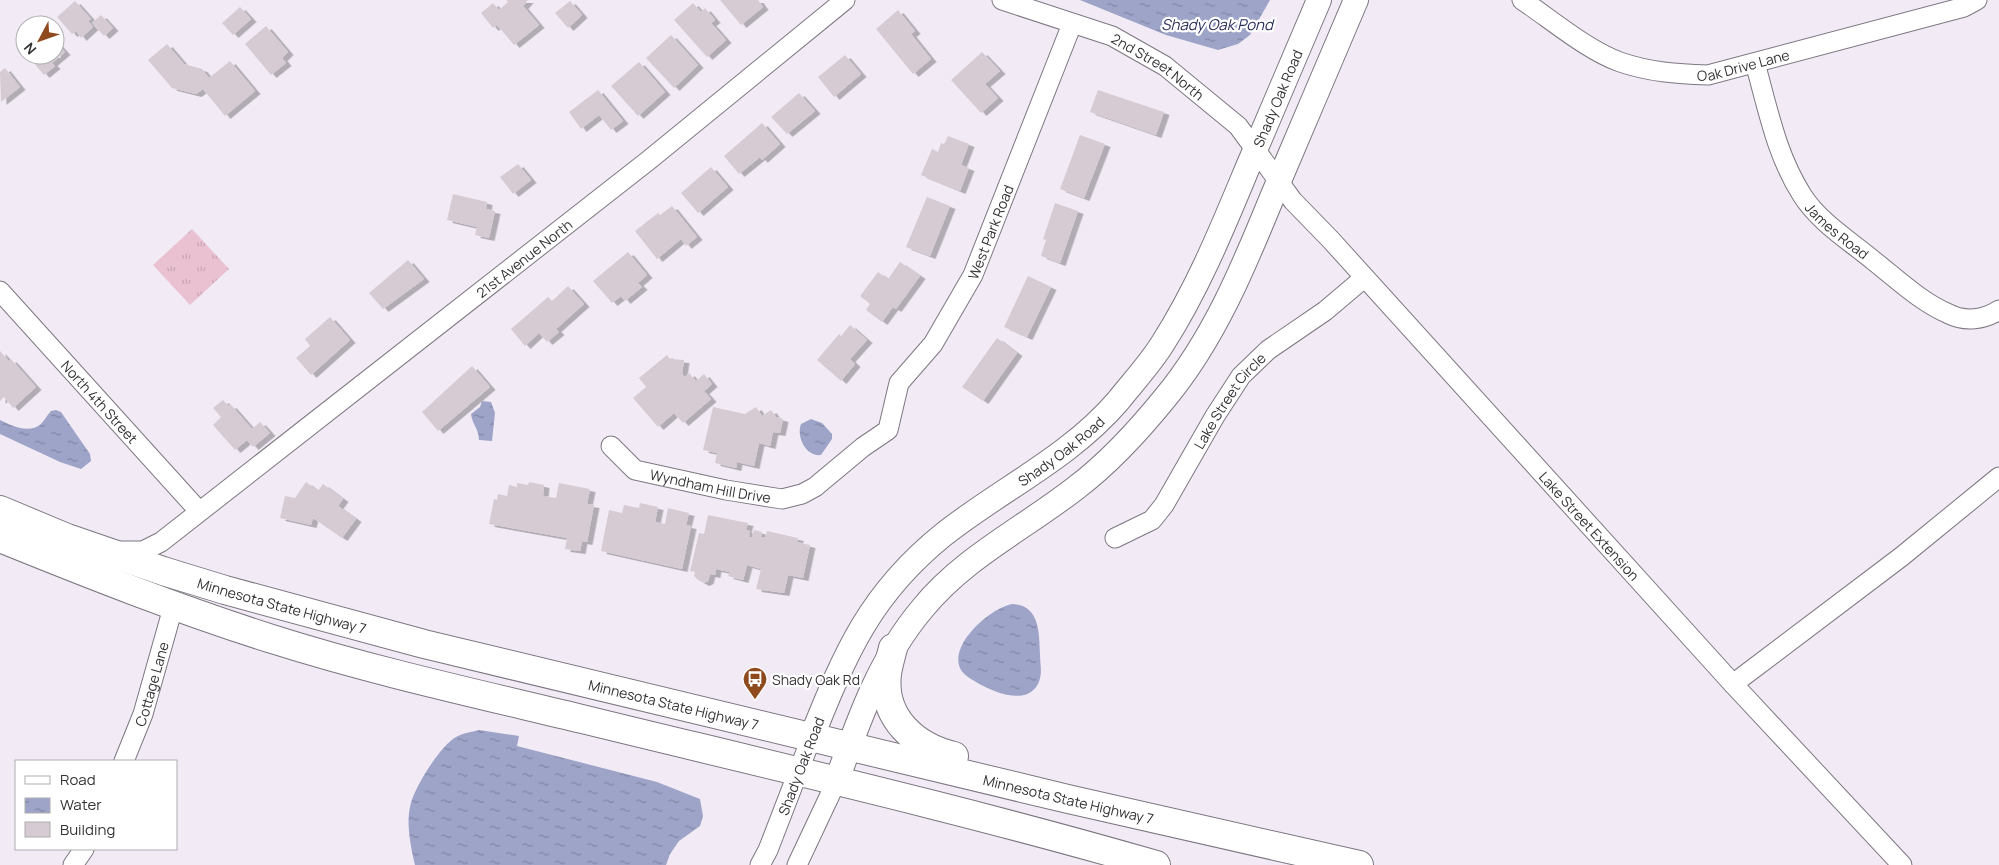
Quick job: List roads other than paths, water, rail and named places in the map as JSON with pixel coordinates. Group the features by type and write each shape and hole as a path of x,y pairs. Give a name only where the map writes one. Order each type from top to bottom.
{"highway":[{"name":"Minnesota State Highway 7","path":"0,510 106,551 226,590 424,644 1258,843 1359,865"},
{"name":"Minnesota State Highway 7","path":"0,538 174,604 273,639 444,686 837,780 1065,839 1156,865"},
{"path":"893,648 887,675 888,694 892,708 905,729 922,745 936,752 1034,776 1258,843"}],"main road":[{"name":"Shady Oak Road","path":"812,736 854,638 869,613 902,573 944,534 1041,468 1087,432 1115,404 1162,345 1202,275 1319,0"},
{"path":"837,780 866,701 893,648 923,607 951,579 982,554 1078,486 1130,438 1166,397 1193,360 1225,304 1356,0"}],"street":[{"name":"21st Avenue North","path":"106,551 143,551 161,542 649,160 845,0"},
{"name":"2nd Street North","path":"1002,0 1112,36 1165,66 1238,126 1278,184"},
{"name":"Oak Drive Lane","path":"1522,0 1590,46 1618,61 1646,70 1708,75 1964,7 1977,0"},
{"name":"West Park Road","path":"888,430 899,383 933,344 973,275 1072,24"},
{"name":"James Road","path":"1755,63 1779,153 1802,196 1823,220 1924,301 1950,315 1971,320 1990,316 1999,310"},
{"name":"Lake Street Extension","path":"1278,184 1733,684 1902,865"},
{"name":"Lake Street Circle","path":"1115,538 1152,520 1164,505 1229,393 1253,364 1284,338 1325,311 1364,278"},
{"name":"North 4th Street","path":"0,291 199,511"},
{"name":"Wyndham Hill Drive","path":"611,446 635,470 744,494 782,499 802,494 815,487 863,447 888,430"},
{"path":"1733,684 1901,557 1999,478"},
{"name":"Cottage Lane","path":"124,760 143,714 174,604"},
{"name":"Shady Oak Road","path":"760,865 812,736"},
{"path":"797,865 837,780"},
{"path":"73,865 83,850"}],"water":[{"name":"Shady Oak Pond","path":"1080,0 1270,0 1250,35 1238,44 1218,50 1166,35"},
{"path":"482,401 491,402 495,413 492,441 479,440 471,414 480,407"},
{"path":"51,411 61,412 90,454 91,461 81,469 60,462 0,434 0,420 15,427 26,429 41,424"},
{"path":"811,419 822,423 832,434 832,439 821,455 811,453 801,440 801,424"},
{"path":"1012,604 1028,609 1033,615 1038,629 1040,646 1040,680 1033,691 1017,696 999,693 974,681 962,672 958,660 960,650 973,629 993,613"},
{"path":"479,730 519,736 517,746 657,782 700,799 703,816 700,826 679,841 670,854 666,865 415,865 409,829 409,814 416,790 442,749 456,737"}],"place":[{"name":"Shady Oak Rd","path":"755,700"}]}
